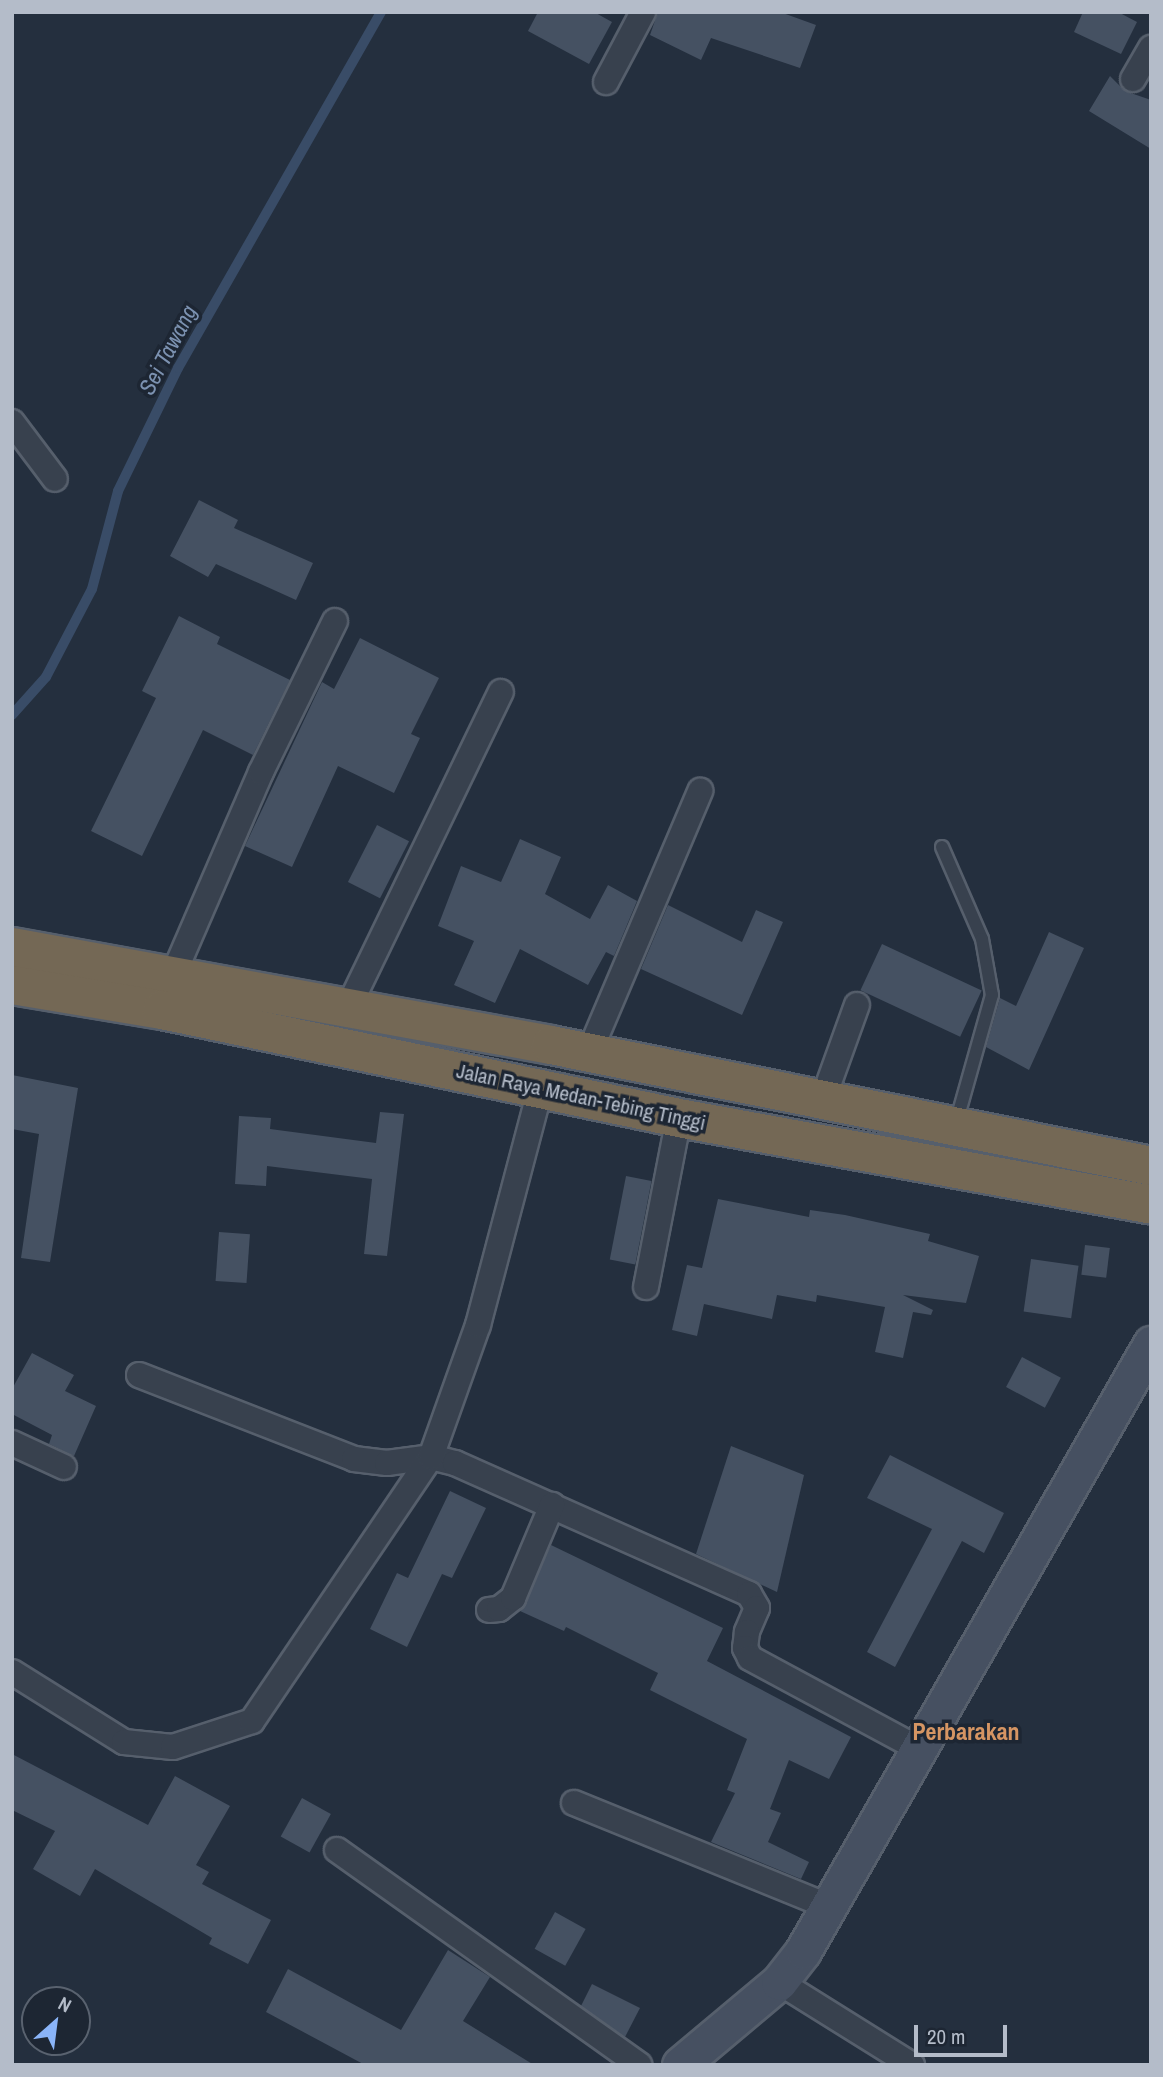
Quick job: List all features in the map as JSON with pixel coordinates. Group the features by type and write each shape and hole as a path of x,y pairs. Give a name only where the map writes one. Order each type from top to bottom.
{"highway":[{"name":"Jalan Raya Medan-Tebing Tinggi","path":"12,947 174,973 1151,1166"},
{"name":"Jalan Raya Medan-Tebing Tinggi","path":"12,985 162,1010 541,1087 679,1118 1151,1205"},
{"path":"579,1095 589,1053"}],"street":[{"path":"606,82 643,12"},
{"path":"1133,79 1151,48"},
{"path":"12,422 55,479"},
{"path":"174,973 261,772 335,621"},
{"path":"348,1008 501,692"},
{"path":"589,1053 700,791"},
{"path":"822,1102 857,1005"},
{"path":"12,1672 124,1742 173,1747 252,1721 431,1457 478,1325 541,1087"},
{"path":"646,1287 679,1118"},
{"path":"680,2065 779,1982 830,1907 1151,1344"},
{"path":"139,1375 354,1459 387,1463 431,1457 552,1505 755,1598 757,1608 745,1648 750,1658 919,1749"},
{"path":"12,1443 64,1467"},
{"path":"489,1610 499,1609 513,1598 552,1505"},
{"path":"574,1803 830,1907"},
{"path":"337,1850 639,2065"},
{"path":"779,1982 912,2065"}],"lane":[{"path":"942,847 982,939 992,995 954,1127"}],"building":[{"path":"538,12 594,12 612,22 589,64 528,31"},
{"path":"658,12 780,12 816,25 800,68 711,38 701,60 650,35"},
{"path":"1083,12 1118,12 1137,22 1121,54 1074,32"},
{"path":"1110,76 1125,91 1151,100 1151,149 1089,111"},
{"path":"199,500 238,520 234,528 313,563 296,600 216,564 208,577 170,556"},
{"path":"179,616 220,637 217,644 290,680 253,755 203,730 142,856 91,831 156,698 142,691"},
{"path":"360,638 439,678 411,734 420,738 394,793 338,766 292,867 245,846 322,682 334,689"},
{"path":"377,825 409,841 380,898 348,882"},
{"path":"520,839 561,857 545,894 590,919 608,885 637,901 614,956 606,952 588,985 520,949 495,1003 454,985 474,941 438,926 461,866 501,882"},
{"path":"668,905 742,942 756,910 783,922 742,1015 641,969"},
{"path":"1049,932 1084,948 1029,1070 986,1047 1000,998 1016,1006"},
{"path":"882,944 982,990 960,1037 860,990"},
{"path":"12,1075 78,1088 50,1262 21,1258 39,1134 12,1129"},
{"path":"380,1112 404,1114 387,1256 364,1254 372,1179 267,1166 266,1186 235,1184 239,1116 271,1118 270,1129 376,1143"},
{"path":"626,1176 652,1181 635,1264 610,1259"},
{"path":"718,1199 809,1217 810,1210 845,1215 930,1234 928,1241 979,1256 966,1303 903,1295 933,1310 931,1315 913,1312 903,1358 875,1352 885,1307 817,1295 816,1302 777,1295 772,1319 704,1304 697,1336 672,1330 687,1265 702,1268"},
{"path":"219,1232 250,1234 247,1283 216,1281"},
{"path":"1085,1245 1110,1248 1106,1278 1081,1275"},
{"path":"1031,1259 1079,1266 1071,1318 1024,1311"},
{"path":"32,1353 74,1375 65,1391 96,1406 74,1456 49,1444 52,1435 12,1414 12,1389"},
{"path":"1022,1357 1061,1378 1045,1408 1006,1387"},
{"path":"731,1446 804,1475 777,1592 696,1554"},
{"path":"890,1455 1004,1513 984,1553 962,1541 895,1667 867,1652 932,1529 867,1498"},
{"path":"450,1491 486,1508 452,1578 442,1574 407,1647 370,1629 397,1573 408,1578"},
{"path":"551,1545 723,1628 707,1661 851,1737 829,1779 789,1760 770,1809 781,1813 768,1842 809,1862 801,1879 711,1842 735,1793 727,1790 747,1739 650,1690 658,1673 566,1627 564,1631 520,1611"},
{"path":"12,1754 148,1825 175,1776 230,1806 196,1865 209,1872 202,1884 271,1920 248,1964 209,1944 212,1938 95,1869 80,1896 33,1869 55,1831 12,1810"},
{"path":"302,1798 331,1814 310,1852 281,1836"},
{"path":"555,1912 586,1929 565,1966 535,1949"},
{"path":"448,1950 490,1977 463,2021 534,2065 365,2065 266,2012 288,1969 401,2030"},
{"path":"592,1984 640,2008 625,2037 581,2006"}],"waterway":[{"name":"Sei Tawang","path":"12,715 46,677 92,589 118,491 178,368 381,12"}],"district":[{"name":"Perbarakan","path":"966,1732"}]}
